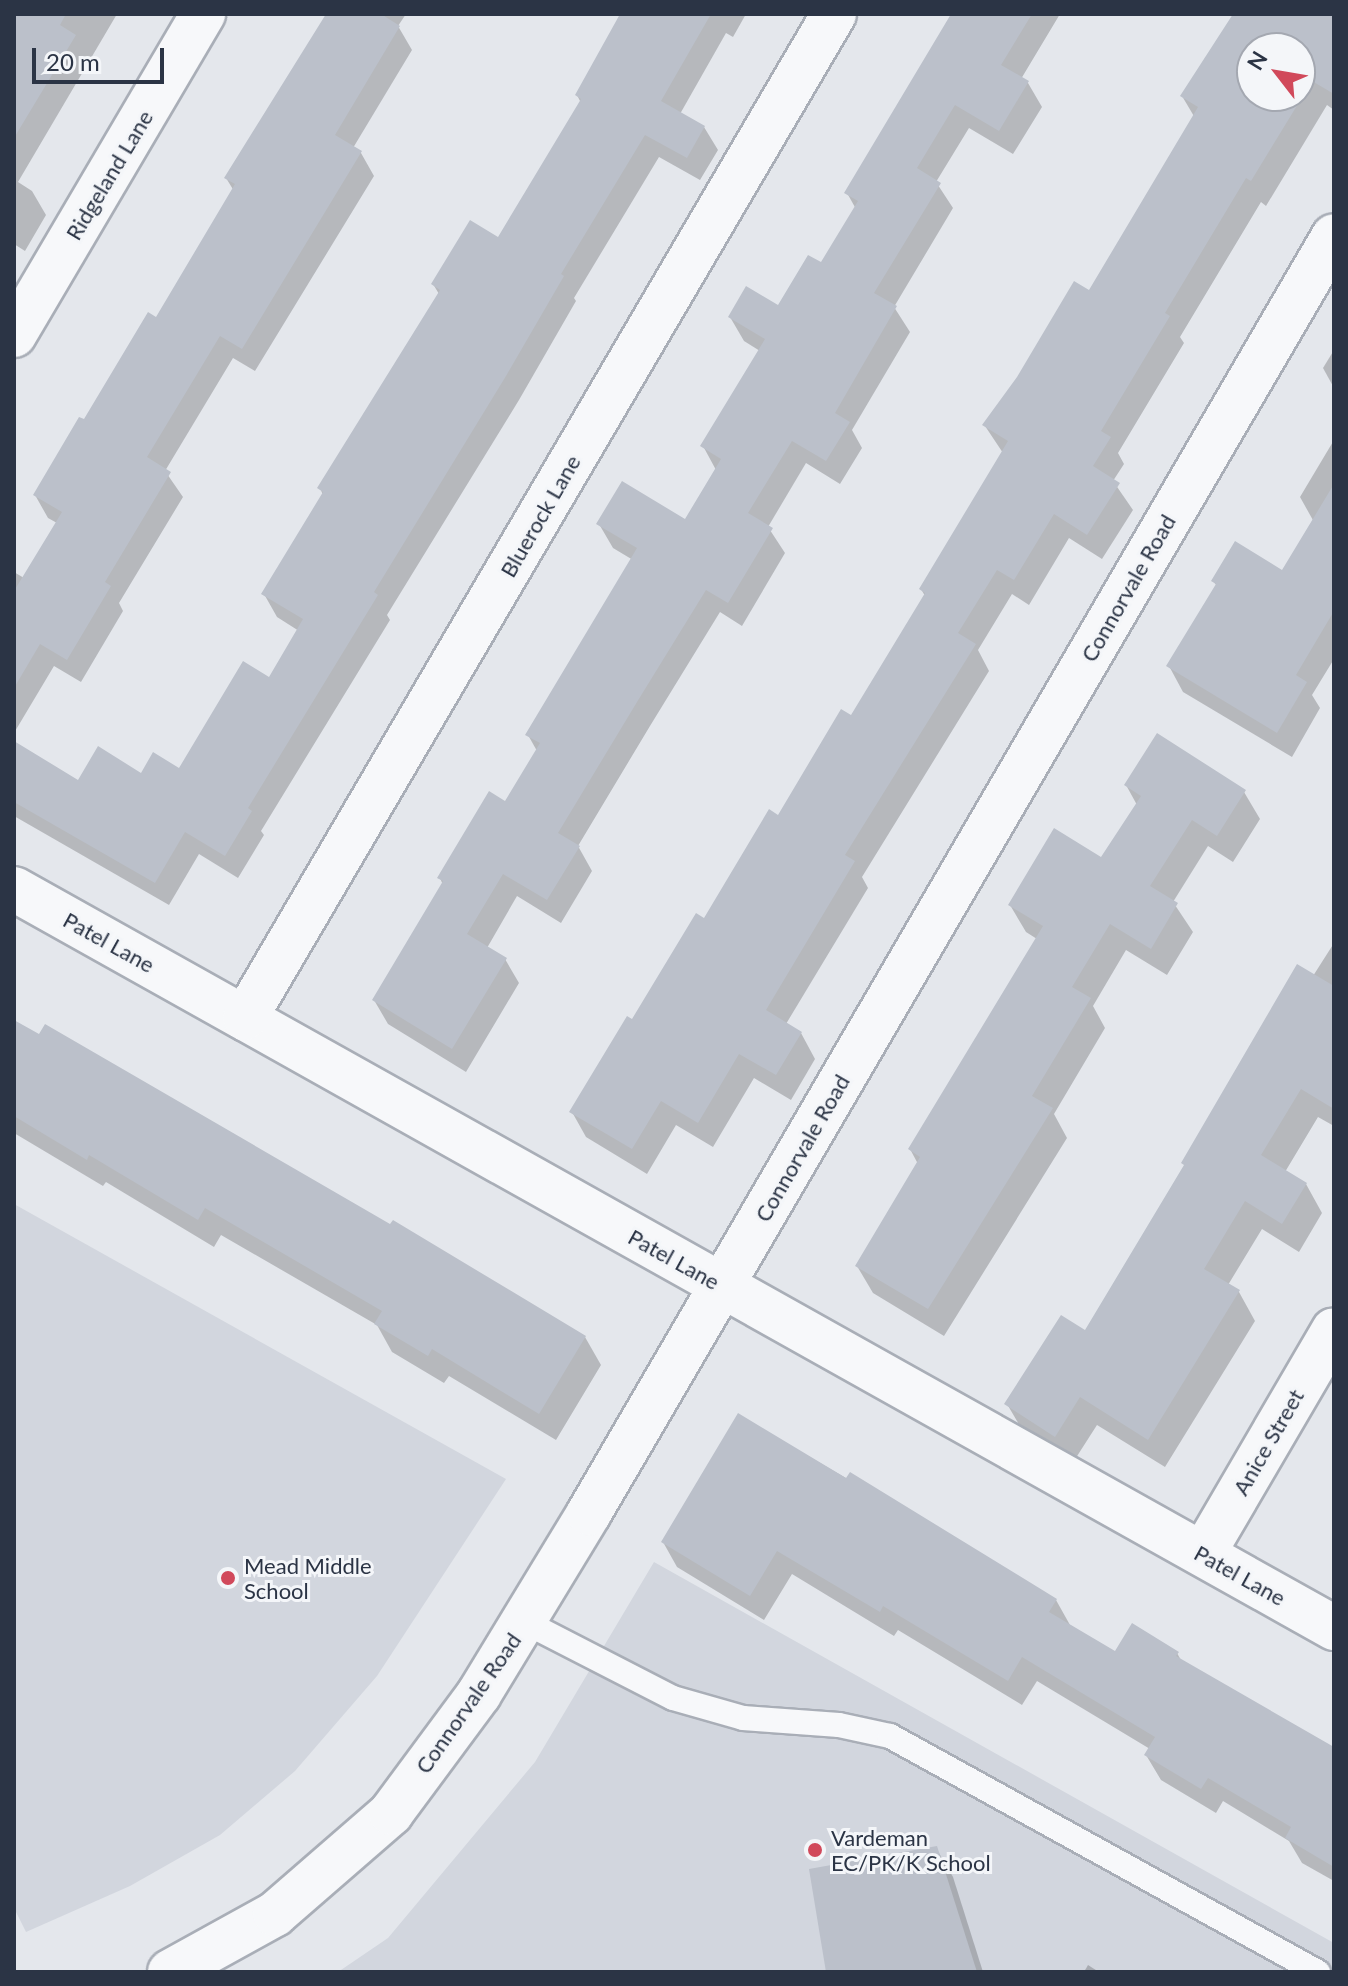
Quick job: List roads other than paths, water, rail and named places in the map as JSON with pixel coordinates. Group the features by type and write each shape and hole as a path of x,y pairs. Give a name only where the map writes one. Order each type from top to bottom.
{"street":[{"name":"Ridgeland Lane","path":"14,335 203,14"},
{"name":"Bluerock Lane","path":"245,1018 834,14"},
{"name":"Connorvale Road","path":"170,1972 275,1914 391,1813 479,1694 525,1622 1334,236"},
{"name":"Patel Lane","path":"14,889 1334,1628"},
{"name":"Anice Street","path":"1203,1554 1334,1330"}],"lane":[{"path":"525,1622 673,1698 743,1718 839,1725 890,1736 1318,1972"}],"place":[{"name":"Mead Middle School","path":"228,1578"},
{"name":"Vardeman EC/PK/K School","path":"815,1850"}]}
